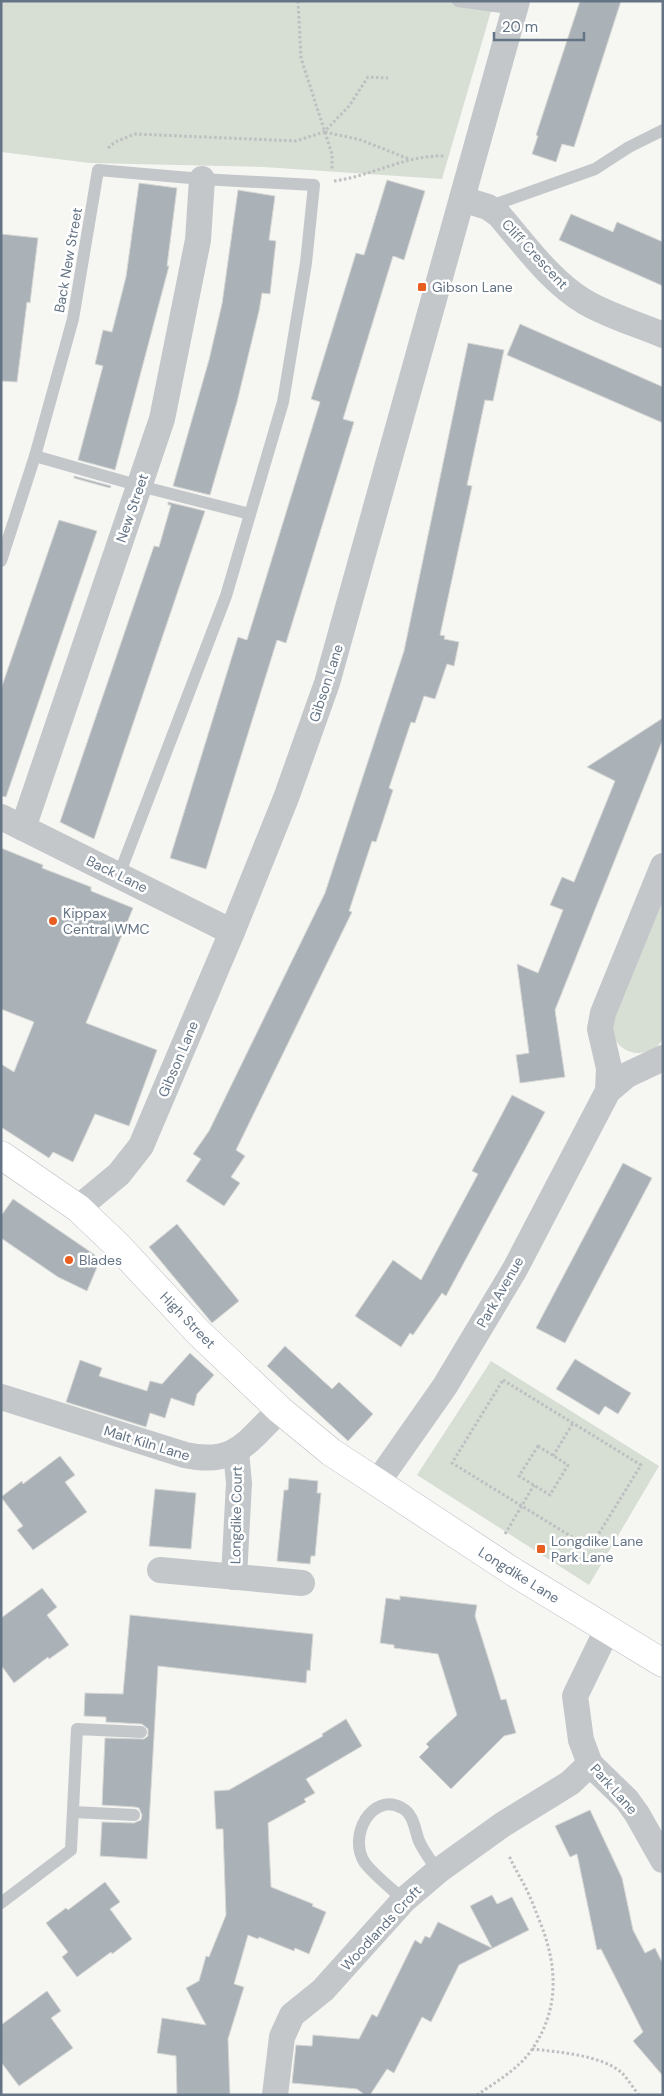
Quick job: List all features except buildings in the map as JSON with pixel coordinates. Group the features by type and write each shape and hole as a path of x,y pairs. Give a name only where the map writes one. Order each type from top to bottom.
{"main road":[{"name":"High Street","path":"1,1155 78,1208 118,1246 197,1331 280,1410 332,1452 377,1483"},
{"name":"Longdike Lane","path":"377,1483 490,1557 663,1663"}],"street":[{"name":"Gibson Lane","path":"78,1208 119,1174 141,1146 232,932 286,798 327,683 516,5"},
{"name":"New Street","path":"12,822 140,486 162,420 198,240 202,180"},
{"name":"Cliff Crescent","path":"462,199 488,207 499,214 552,276 567,290 586,303 663,335"},
{"name":"Back Lane","path":"12,822 232,932"},
{"name":"Park Avenue","path":"608,1091 609,1068 600,1029 602,1013 663,866"},
{"name":"Park Avenue","path":"377,1483 445,1386 515,1269 608,1091 627,1075 663,1058"},
{"name":"Malt Kiln Lane","path":"1,1397 202,1459 220,1458 236,1452 280,1410"},
{"name":"Longdike Court","path":"234,1577 239,1483 236,1452"},
{"name":"Longdike Court","path":"160,1570 302,1583"},
{"name":"Park Lane","path":"607,1630 575,1696 581,1740 590,1764 626,1800 637,1814 663,1860"},
{"name":"Woodlands Croft","path":"276,2095 282,2038 292,2015 323,1990 404,1900 438,1871 502,1826 570,1783 590,1764"}],"lane":[{"path":"458,1 516,5"},
{"path":"488,207 595,169 629,147 663,130"},
{"path":"98,170 202,180 314,186 306,263 283,402 226,596 120,876"},
{"name":"Back New Street","path":"1,561 35,456 73,319 98,170"},
{"path":"35,456 140,486 250,514"},
{"path":"1,1903 71,1850 77,1729 141,1732"},
{"path":"404,1900 365,1863 359,1850 358,1835 363,1822 374,1810 391,1805 402,1808 409,1814 426,1855 438,1871"},
{"path":"73,1812 134,1816"}],"path":[{"path":"298,1 301,58 332,154 332,182 353,178 410,159 427,156 443,156 472,162"},
{"path":"98,170 102,153 115,142 135,134 296,141 324,132 349,106 368,77 388,78"},
{"path":"324,132 361,140 410,159"},
{"path":"503,1380 572,1423 641,1465 590,1548 452,1463 503,1380"},
{"path":"553,1456 572,1423"},
{"path":"538,1446 568,1465 550,1495 534,1485 519,1476 538,1446"},
{"path":"490,1557 534,1485"},
{"path":"477,2095 508,2073 532,2049 552,2004 554,1977 550,1950 539,1919 509,1856 502,1826"},
{"path":"532,2049 598,2060 621,2072 639,2095"}],"shaded area":[{"path":"1,1 494,1 442,179 264,167 90,163 1,152"},
{"path":"663,900 663,1039 652,1050 638,1053 631,1052 618,1044 614,1037 612,1030 613,1017"},
{"path":"491,1361 659,1466 589,1585 417,1475"}],"place":[{"name":"Gibson Lane","path":"422,287"},
{"name":"Kippax Central WMC","path":"53,921"},
{"name":"Blades","path":"69,1260"},
{"name":"Longdike Lane Park Lane","path":"541,1549"}]}
